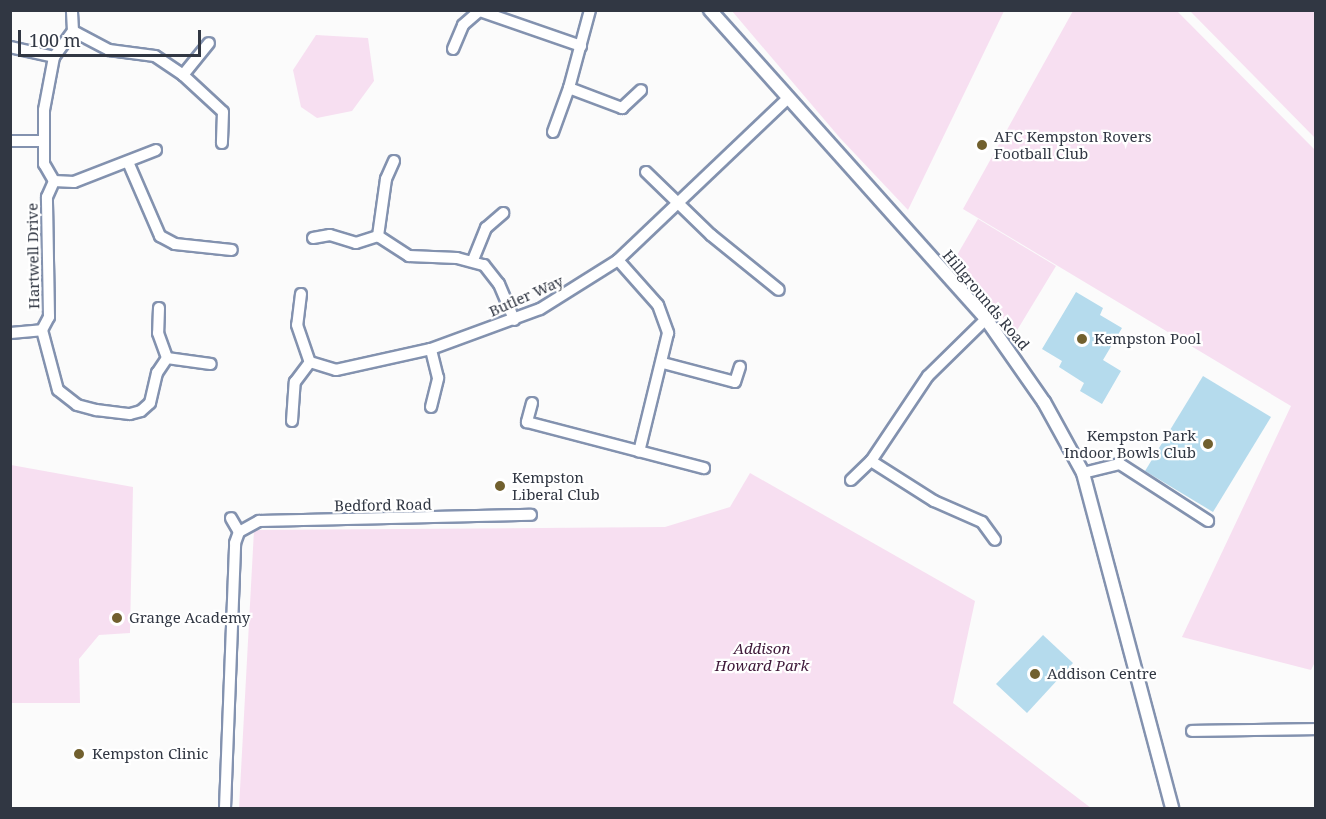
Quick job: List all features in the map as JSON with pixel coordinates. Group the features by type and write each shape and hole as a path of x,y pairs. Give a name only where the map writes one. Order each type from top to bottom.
{"street":[{"path":"72,10 73,31 54,57 42,141 44,164 54,181 74,183 156,150"},
{"path":"553,132 570,88 590,10"},
{"name":"Hillgrounds Road","path":"710,10 986,320 1014,355 1083,473 1172,808"},
{"path":"453,49 462,25 480,11 581,46"},
{"path":"73,31 109,50 155,56 183,75 224,112 222,143"},
{"path":"183,75 209,43"},
{"path":"10,47 54,57"},
{"path":"570,88 622,108 641,90"},
{"name":"Butler Way","path":"310,362 352,370 431,349 514,320 573,292 618,260 787,99"},
{"path":"10,141 42,141"},
{"path":"378,236 381,176 394,161"},
{"path":"128,162 160,236 175,244 232,250"},
{"path":"646,172 677,205 778,290"},
{"name":"Hartwell Drive","path":"42,330 49,317 47,197 54,181"},
{"path":"472,260 495,214"},
{"path":"313,238 330,235 356,243 378,236"},
{"path":"378,236 409,256 472,260 492,272 514,320"},
{"path":"618,260 664,317 668,333 663,363 639,452"},
{"path":"292,421 295,382 310,362 297,325 301,294"},
{"path":"159,308 158,333 167,358"},
{"path":"851,480 871,461 928,376 986,320"},
{"path":"10,333 42,330 58,390 77,405 96,410 130,414 141,411 153,397 157,373 167,358"},
{"path":"431,349 438,378 431,407"},
{"path":"167,358 212,364"},
{"path":"663,363 735,382 740,367"},
{"path":"532,403 526,422 704,468"},
{"path":"871,461 934,501 982,522 996,540"},
{"path":"1083,473 1120,464 1208,521"},
{"name":"Bedford Road","path":"239,532 259,521 531,515"},
{"path":"225,808 235,543 239,532 231,518"},
{"path":"1192,731 1316,729"}],"green space":[{"path":"732,11 1004,11 908,210 840,138"},
{"path":"1073,11 1177,11 1315,150 1316,660 1311,670 1182,637 1291,406 963,209"},
{"path":"1190,11 1315,11 1315,138"},
{"path":"316,35 368,38 374,81 352,111 317,118 301,107 293,70"},
{"path":"978,219 1056,266 1016,332 953,262"},
{"path":"11,465 133,487 130,633 99,635 79,659 80,703 11,703"},
{"name":"Addison Howard Park","path":"750,473 975,601 953,703 1091,808 239,808 254,530 665,527 730,507"}],"building":[{"name":"Kempston Pool","path":"1076,292 1103,308 1100,315 1122,328 1103,360 1121,371 1102,404 1080,391 1084,383 1059,367 1062,361 1042,349"},
{"name":"Kempston Park Indoor Bowls Club","path":"1203,376 1271,417 1213,512 1145,471"},
{"name":"Addison Centre","path":"1043,635 1073,663 1027,713 996,684"}],"place":[{"name":"AFC Kempston Rovers Football Club","path":"982,145"},
{"name":"Kempston Pool","path":"1082,339"},
{"name":"Kempston Park Indoor Bowls Club","path":"1208,444"},
{"name":"Kempston Liberal Club","path":"500,486"},
{"name":"Grange Academy","path":"117,618"},
{"name":"Addison Centre","path":"1035,674"},
{"name":"Kempston Clinic","path":"79,754"}]}
